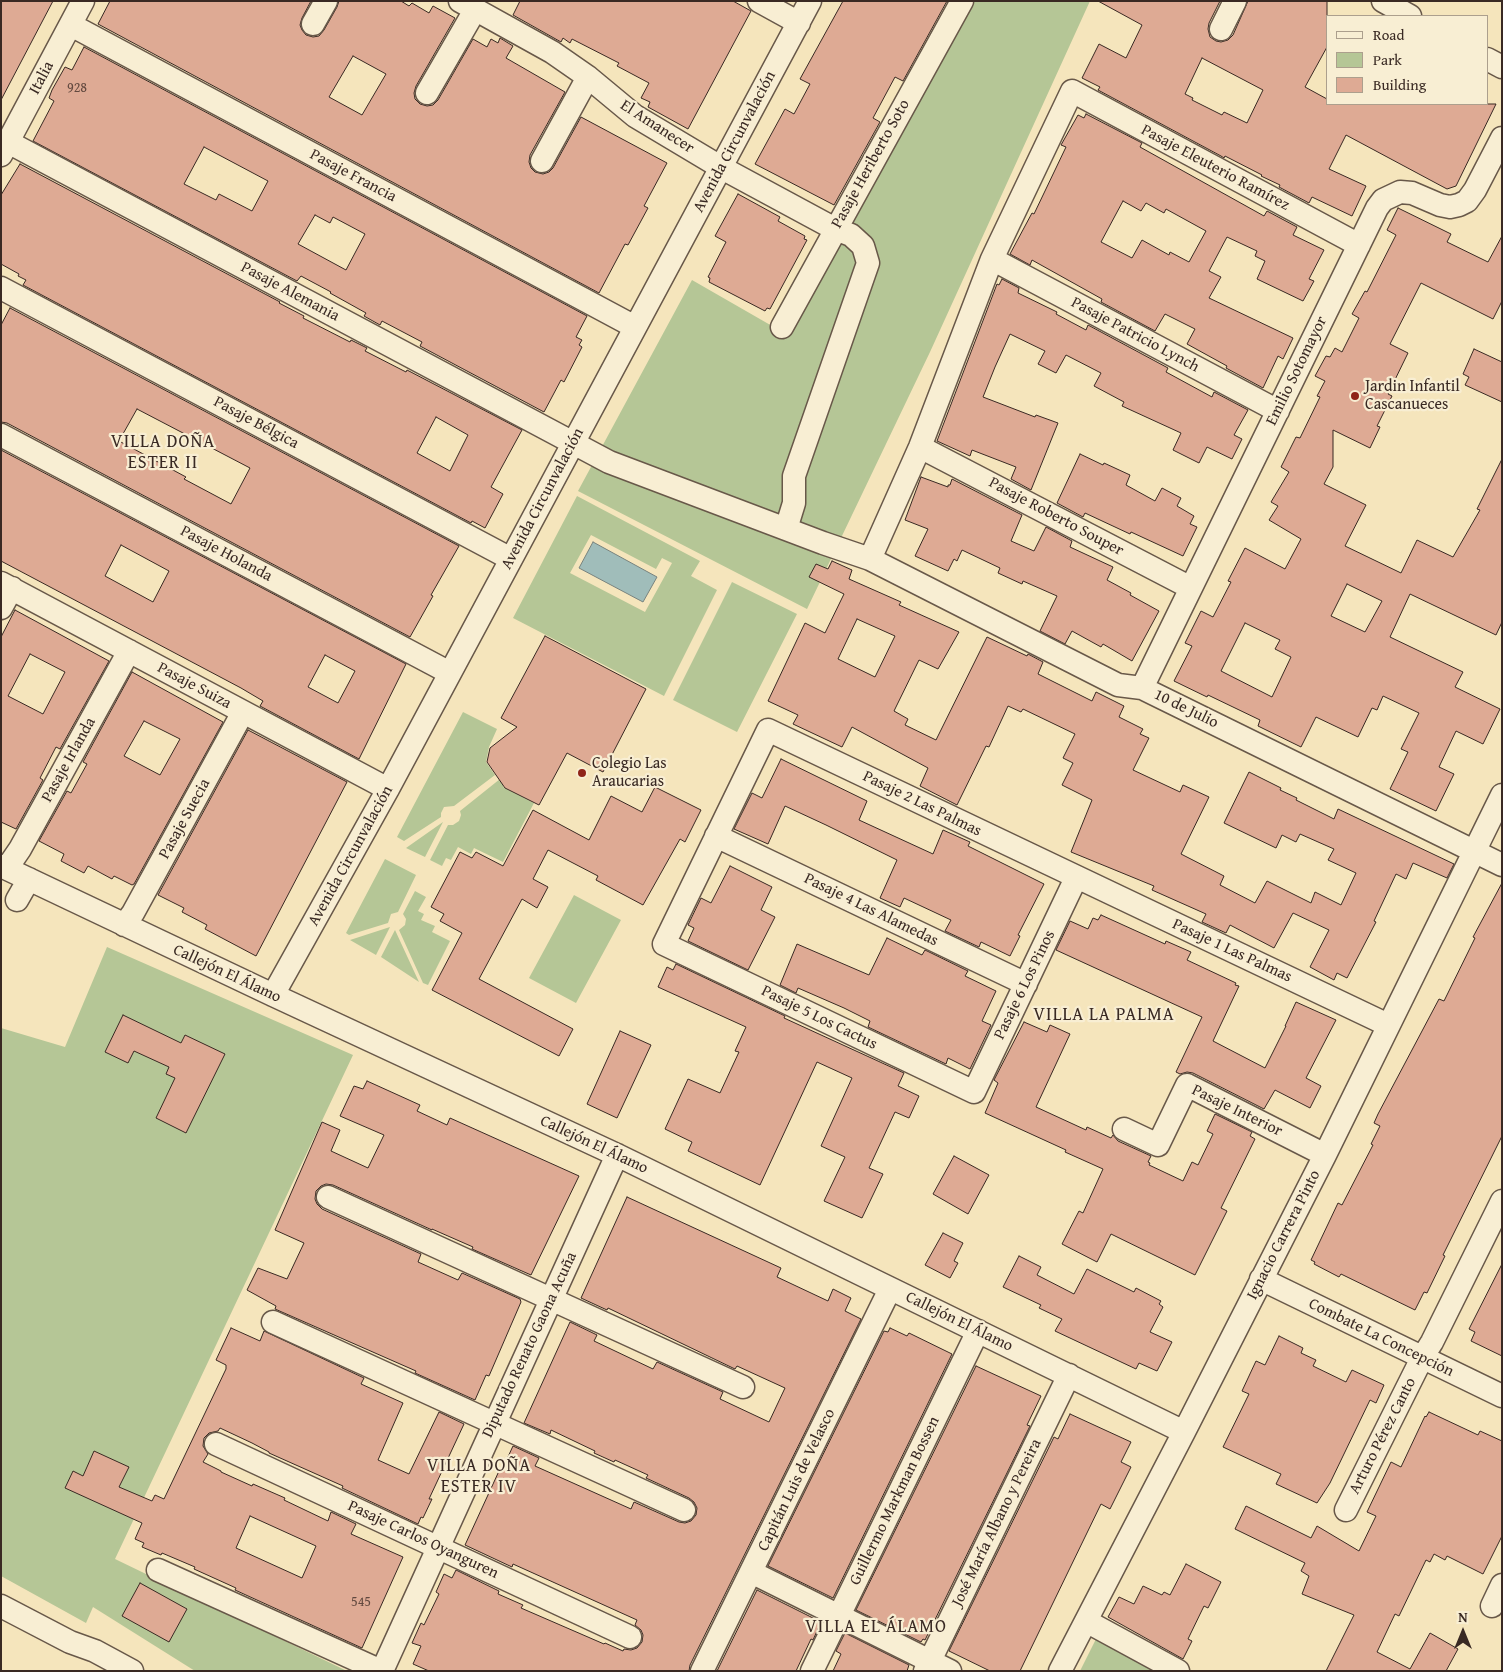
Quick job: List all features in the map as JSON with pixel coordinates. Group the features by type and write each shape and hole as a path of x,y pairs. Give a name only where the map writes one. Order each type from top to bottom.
{"street":[{"name":"Italia","path":"5,148 84,1"},
{"path":"313,24 326,1"},
{"path":"758,1 799,23"},
{"name":"Avenida Circunvalación","path":"273,995 388,789 810,1"},
{"name":"Pasaje Heriberto Soto","path":"782,327 962,1"},
{"path":"1221,29 1235,1"},
{"path":"1383,1 1408,15"},
{"path":"427,92 467,6"},
{"name":"El Amanecer","path":"467,6 552,52 588,77 635,116 722,168 835,229 851,235 863,246 868,263 794,476 794,503 786,529"},
{"name":"Pasaje Francia","path":"71,25 635,327"},
{"path":"1488,60 1502,67"},
{"path":"542,161 588,77"},
{"name":"Pasaje Eleuterio Ramírez","path":"992,259 1072,91 1359,245"},
{"name":"Emilio Sotomayor","path":"1142,688 1377,208 1383,200 1400,192 1412,193 1440,205 1459,206 1467,201 1475,190 1502,138"},
{"name":"Pasaje Alemania","path":"5,148 609,462 786,529"},
{"path":"870,559 920,447 992,259"},
{"name":"Pasaje Patricio Lynch","path":"992,259 1278,411"},
{"name":"Pasaje Bélgica","path":"1,288 511,559"},
{"name":"Pasaje Holanda","path":"1,434 450,674"},
{"name":"Pasaje Roberto Souper","path":"920,447 1192,588"},
{"name":"10 de Julio","path":"786,529 870,559 1118,685 1142,688 1502,865"},
{"name":"Pasaje Suiza","path":"5,593 128,651 388,789"},
{"name":"Pasaje Irlanda","path":"4,867 20,849 128,651"},
{"name":"Pasaje Suecia","path":"124,925 133,913 243,712"},
{"name":"Pasaje 2 Las Palmas","path":"716,836 768,730 1076,878"},
{"name":"Ignacio Carrera Pinto","path":"1060,1671 1325,1155 1502,795"},
{"name":"Pasaje 5 Los Cactus","path":"716,836 664,944 974,1092"},
{"name":"Pasaje 4 Las Alamedas","path":"716,836 1026,984"},
{"name":"Callejón El Álamo","path":"4,867 617,1156 1184,1432"},
{"name":"Pasaje 6 Los Pinos","path":"974,1092 1076,878"},
{"name":"Pasaje 1 Las Palmas","path":"1076,878 1388,1025"},
{"path":"16,900 29,879"},
{"name":"Pasaje Interior","path":"1124,1129 1158,1145 1187,1085 1325,1155"},
{"name":"Diputado Renato Gaona Acuña","path":"382,1671 617,1156"},
{"path":"328,1197 743,1386"},
{"name":"Arturo Pérez Canto","path":"1346,1510 1502,1201"},
{"name":"Combate La Concepción","path":"1261,1279 1502,1396"},
{"name":"Capitán Luis de Velasco","path":"702,1671 890,1289"},
{"path":"273,1322 684,1510"},
{"name":"Guillermo Markman Bossen","path":"812,1671 978,1331"},
{"name":"José María Albano y Pereira","path":"927,1666 1069,1375"},
{"name":"Pasaje Carlos Oyanguren","path":"216,1444 630,1637"},
{"path":"158,1570 382,1671"},
{"path":"752,1572 839,1616 927,1666 950,1671"},
{"path":"1492,1606 1502,1585"},
{"path":"1,1606 70,1642 95,1651 132,1671"},
{"path":"1086,1620 1178,1671"}],"green space":[{"path":"969,1 1090,1 930,352 807,609 578,491 692,280 786,334"},
{"path":"577,496 700,561 691,576 717,590 664,696 513,618","holes":["591,535 656,569 662,558 672,563 645,612 570,573"]},
{"path":"732,582 797,614 737,732 673,700"},
{"path":"463,712 497,729 489,747 486,762 495,775 454,806 444,807 441,817 404,841 397,837"},
{"path":"500,779 505,781 503,787 534,803 503,862 474,848 471,854 458,847 451,860 446,858 442,866 430,860 448,825 453,825 459,821 460,811"},
{"path":"443,822 425,857 406,848"},
{"path":"385,859 416,875 398,912 391,914 388,923 349,935 346,933"},
{"path":"415,891 426,897 418,911 424,914 421,920 435,926 432,932 450,941 428,985 423,983 399,930 405,925 406,919 403,914"},
{"path":"574,895 621,920 576,1003 529,978"},
{"path":"390,927 376,955 350,940"},
{"path":"395,930 419,982 381,957"},
{"path":"107,947 353,1055 115,1559 347,1671 195,1671 93,1607 86,1623 1,1576 1,1028 65,1047"},
{"path":"1097,1637 1157,1671 1080,1671"}],"water":[{"path":"593,542 657,577 643,602 579,568"}],"building":[{"path":"1,1 53,1 1,100"},
{"path":"110,1 311,1 300,25 306,35 313,37 319,36 324,30 339,1 401,1 409,6 412,3 429,13 433,6 455,18 416,86 415,99 420,104 433,105 438,100 473,39 487,47 491,39 498,43 500,38 513,46 506,58 565,92 530,155 529,162 535,172 543,174 553,168 581,117 667,163 644,206 648,208 628,245 625,244 599,293 98,24","holes":["353,56 386,74 362,115 329,97"]},
{"path":"520,1 733,1 751,11 688,129 648,107 650,102 641,98 649,83 617,66 619,63 572,39 570,43 563,38 561,42 513,15"},
{"path":"843,1 947,1 903,81 895,77 873,118 880,122 834,205 755,164 785,109 794,114 810,84 800,79"},
{"path":"1098,1 1220,1 1208,29 1210,37 1221,42 1228,40 1233,35 1248,1 1327,1 1326,49 1305,87 1326,98 1326,105 1496,104 1456,186 1447,189 1346,135 1329,169 1366,186 1352,216 1312,197 1309,203 1279,187 1280,185 1262,175 1225,156 1224,158 1098,90 1100,87 1082,78 1099,44 1126,58 1142,25","holes":["1202,58 1263,90 1247,123 1224,112 1222,115 1192,100 1193,98 1185,94"]},
{"path":"84,47 587,316 576,337 582,340 579,345 582,347 564,382 561,380 544,412 420,346 422,342 382,321 380,325 364,316 366,313 301,276 297,281 33,141 54,101 49,98 52,90 65,67 72,70","holes":["204,147 268,181 252,211 219,194 216,200 184,184","315,215 330,223 333,217 365,234 346,270 298,244"]},
{"path":"1086,114 1142,143 1140,147 1264,216 1267,211 1297,227 1293,235 1324,250 1309,279 1314,281 1303,301 1257,279 1265,261 1255,256 1257,251 1227,237 1209,271 1221,277 1209,298 1293,338 1283,359 1278,356 1263,388 1187,344 1195,329 1165,314 1155,331 1101,302 1102,299 1032,260 1030,265 1010,254 1032,213 1034,214 1066,147 1061,145 1078,115 1084,118","holes":["1123,201 1141,211 1146,203 1164,213 1166,209 1206,231 1189,262 1170,252 1169,255 1142,240 1132,258 1101,242"]},
{"path":"20,164 280,302 304,316 303,318 350,342 351,340 367,348 365,351 406,372 407,370 522,430 491,487 503,494 485,528 472,521 471,523 23,285 26,280 1,264 1,195","holes":["436,417 468,435 450,471 417,453"]},
{"path":"738,194 780,217 778,221 805,236 804,239 807,240 770,309 767,308 765,311 709,282 710,278 708,277 726,242 715,236"},
{"path":"1398,208 1451,234 1447,242 1488,262 1502,236 1502,301 1493,319 1421,283 1390,344 1408,353 1388,394 1392,396 1377,426 1380,427 1370,448 1333,430 1333,467 1324,484 1366,505 1345,546 1401,573 1417,540 1453,557 1480,510 1477,509 1502,459 1502,622 1496,635 1410,594 1390,637 1463,672 1455,687 1500,709 1483,744 1456,731 1439,767 1454,774 1436,811 1390,789 1408,752 1401,749 1419,713 1383,696 1377,710 1372,708 1358,737 1316,717 1301,747 1258,726 1260,720 1174,681 1192,646 1185,643 1201,611 1213,617 1231,582 1228,581 1245,548 1285,569 1301,539 1269,520 1278,506 1271,502 1289,472 1281,467 1296,437 1300,438 1320,397 1317,396 1325,381 1315,376 1326,356 1330,357 1335,348 1342,352 1359,318 1352,314 1365,291 1367,292 1396,235 1387,230","holes":["1347,584 1382,601 1365,632 1331,616","1245,623 1280,640 1275,649 1291,657 1272,697 1221,671"]},
{"path":"1002,279 1019,288 1018,293 1057,312 1056,314 1086,330 1088,325 1168,368 1166,372 1212,397 1214,392 1248,410 1234,435 1242,439 1232,459 1207,447 1199,463 1173,450 1181,433 1122,406 1124,402 1094,386 1101,373 1066,355 1056,373 1038,364 1045,351 1010,334 983,397 1035,417 1036,415 1058,423 1031,490 1011,479 1016,467 972,450 970,456 937,441 997,284 999,285"},
{"path":"10,308 459,546 410,637 7,423 1,422 1,325","holes":["137,409 250,468 231,504 119,441"]},
{"path":"1474,349 1502,362 1502,402 1465,385 1469,377 1463,374"},
{"path":"1,450 406,664 359,759 260,706 263,701 241,688 1,561","holes":["121,545 169,571 153,602 105,576","325,655 355,671 338,703 308,687"]},
{"path":"1080,454 1130,475 1126,485 1155,501 1162,488 1181,498 1177,506 1194,516 1190,524 1197,527 1183,556 1085,513 1083,517 1057,503"},
{"path":"921,477 948,487 952,479 1022,515 1011,541 1034,551 1046,527 1072,541 1070,547 1113,567 1107,580 1159,611 1132,661 1103,644 1101,647 1072,631 1065,644 1040,631 1057,596 1023,581 1022,584 998,573 1000,568 962,550 957,561 954,559 948,571 915,556 928,529 905,520"},
{"path":"832,561 852,570 849,579 901,602 899,605 959,632 938,669 919,660 894,711 908,719 905,725 936,740 987,637 1027,656 1028,654 1043,662 1038,674 1092,701 1096,692 1124,706 1119,717 1143,729 1140,734 1149,738 1133,770 1180,792 1183,785 1209,797 1181,854 1224,876 1220,885 1255,903 1267,881 1311,903 1315,892 1341,905 1356,873 1328,860 1334,849 1300,834 1296,842 1282,835 1276,848 1224,823 1249,772 1281,788 1280,790 1297,798 1296,800 1334,819 1338,809 1454,864 1447,878 1413,863 1406,879 1396,874 1374,921 1376,922 1347,978 1337,973 1334,980 1310,967 1329,930 1293,913 1274,948 1230,925 1226,933 1202,922 1206,914 1152,890 1154,886 1071,852 1092,800 1062,785 1073,763 1063,758 1075,734 1023,709 1021,712 1008,706 989,747 986,746 957,805 920,786 928,768 852,727 842,747 793,724 798,715 768,701 805,623 825,633 844,594 809,577 816,564 828,569","holes":["857,619 895,636 875,677 838,659"]},
{"path":"15,610 109,661 60,749 56,747 40,778 43,780 16,829 1,822 1,637","holes":["30,654 65,672 43,714 8,696"]},
{"path":"545,636 646,689 603,772 567,753 539,805 505,788 487,762 490,748 517,727 501,718"},
{"path":"132,672 223,722 132,885 114,876 112,879 88,866 84,873 61,861 64,854 39,841 67,791 71,793 87,764 83,762","holes":["144,721 180,739 160,775 124,756"]},
{"path":"248,730 347,782 256,956 205,929 207,925 182,912 184,908 158,895"},
{"path":"781,759 867,801 859,820 933,854 943,830 970,842 968,846 1044,884 1018,935 1020,936 1010,956 981,942 979,947 945,931 951,920 904,898 900,907 880,898 897,860 785,806 768,844 734,829 752,793 762,798"},
{"path":"655,787 701,810 685,842 680,839 643,905 596,880 598,876 548,850 533,879 548,887 537,908 522,899 479,979 573,1029 559,1056 432,990 462,933 440,921 444,914 431,907 460,852 472,858 476,852 503,866 533,810 589,840 611,796 642,812"},
{"path":"730,866 772,887 761,910 775,917 748,970 688,941 694,928 688,925 701,898 711,903"},
{"path":"1502,883 1502,1136 1443,1255 1445,1256 1427,1293 1424,1292 1415,1310 1341,1274 1339,1277 1314,1264 1315,1262 1311,1260 1338,1203 1342,1205 1373,1145 1371,1144 1380,1126 1374,1123 1378,1114 1439,999 1444,1001 1475,938 1473,937"},
{"path":"1101,915 1165,944 1166,941 1191,952 1187,960 1236,983 1235,985 1239,986 1213,1041 1265,1068 1296,1002 1336,1020 1306,1078 1321,1086 1310,1108 1275,1090 1264,1109 1193,1073 1180,1074 1176,1072 1202,1017 1056,950 1070,921 1088,929 1093,918 1098,920"},
{"path":"887,938 922,955 925,950 968,971 965,976 996,991 982,1021 991,1025 970,1069 948,1058 946,1064 868,1027 870,1021 844,1008 798,988 796,993 780,985 797,944 869,975"},
{"path":"676,964 785,1016 784,1018 904,1073 898,1086 919,1096 909,1118 895,1112 869,1168 883,1174 862,1218 824,1201 845,1157 821,1146 852,1078 817,1062 760,1185 688,1151 692,1142 665,1129 688,1079 720,1093 739,1052 735,1051 746,1027 658,987 667,967 673,970"},
{"path":"123,1015 181,1043 185,1035 225,1054 186,1133 156,1118 175,1078 166,1074 169,1067 134,1051 128,1063 105,1052"},
{"path":"1024,1022 1047,1032 1050,1025 1070,1034 1036,1107 1086,1130 1087,1127 1111,1138 1113,1135 1118,1141 1151,1156 1148,1162 1150,1163 1149,1165 1183,1181 1192,1162 1198,1165 1213,1134 1207,1131 1215,1114 1252,1132 1250,1136 1255,1139 1221,1208 1227,1211 1195,1275 1111,1234 1097,1262 1062,1244 1079,1211 1083,1213 1103,1169 985,1113 998,1083 994,1080"},
{"path":"620,1031 651,1045 617,1118 587,1104"},
{"path":"367,1081 420,1105 417,1111 447,1125 450,1118 579,1176 531,1275 333,1185 326,1184 316,1191 315,1199 322,1209 421,1254 418,1262 458,1280 462,1273 520,1299 521,1302 489,1376 486,1375 475,1400 415,1373 416,1371 275,1309 276,1306 247,1290 258,1268 287,1279 304,1243 275,1230 322,1122 340,1130 331,1151 368,1168 384,1135 340,1116 354,1086 363,1089"},
{"path":"954,1156 989,1175 968,1214 933,1194"},
{"path":"627,1197 781,1268 777,1277 828,1301 833,1289 851,1298 845,1311 861,1319 690,1665 689,1671 429,1671 413,1664 421,1646 412,1643 421,1623 424,1625 439,1594 436,1592 444,1574 452,1578 456,1570 499,1591 498,1594 523,1605 521,1608 604,1644 623,1651 624,1649 631,1650 637,1648 642,1642 643,1635 641,1630 635,1625 637,1620 513,1564 512,1567 465,1545 499,1471 501,1472 513,1446 539,1458 535,1466 631,1509 634,1502 685,1523 691,1521 696,1515 697,1508 694,1502 646,1478 648,1475 594,1453 595,1451 551,1430 550,1434 524,1423 570,1322 597,1335 594,1341 653,1369 657,1362 723,1392 720,1399 769,1422 785,1388 737,1366 735,1369 608,1308 607,1310 581,1298"},
{"path":"943,1233 963,1243 954,1261 958,1263 950,1278 925,1265"},
{"path":"1019,1256 1041,1267 1037,1275 1074,1294 1087,1269 1134,1292 1136,1288 1161,1301 1159,1304 1163,1307 1150,1332 1172,1342 1157,1371 1139,1363 1136,1369 1055,1331 1062,1319 1039,1308 1041,1305 1003,1287"},
{"path":"1502,1264 1502,1356 1471,1341 1475,1332 1469,1329"},
{"path":"231,1328 260,1341 264,1331 364,1378 361,1384 403,1403 378,1460 409,1474 439,1412 464,1424 429,1499 432,1499 418,1524 220,1428 218,1431 209,1433 204,1438 203,1446 208,1454 203,1462 252,1486 253,1484 285,1498 284,1500 328,1521 331,1512 356,1524 351,1534 403,1557 362,1648 235,1590 236,1588 194,1569 195,1567 142,1547 144,1543 135,1539 142,1523 65,1488 73,1471 83,1476 94,1451 129,1467 119,1487 152,1501 155,1495 164,1499 226,1369 226,1365 216,1360","holes":["250,1516 316,1546 302,1578 236,1548"]},
{"path":"890,1328 907,1336 909,1333 952,1354 833,1598 768,1566 884,1331 888,1332"},
{"path":"1279,1336 1303,1348 1301,1353 1316,1360 1313,1366 1346,1382 1352,1370 1384,1385 1376,1403 1370,1400 1330,1483 1317,1503 1276,1484 1281,1474 1223,1447 1249,1394 1242,1391 1256,1361 1265,1365"},
{"path":"976,1366 1041,1396 1027,1425 1030,1426 925,1640 923,1639 921,1642 856,1610"},
{"path":"1429,1412 1478,1435 1480,1431 1502,1441 1502,1536 1483,1574 1447,1556 1445,1560 1434,1554 1430,1562 1426,1560 1399,1616 1395,1614 1377,1652 1410,1669 1430,1633 1458,1649 1446,1671 1326,1671 1354,1615 1302,1594 1309,1576 1301,1571 1305,1563 1235,1529 1246,1506 1311,1538 1317,1526 1359,1551 1376,1516 1367,1512 1391,1462 1401,1467 1425,1416"},
{"path":"1070,1414 1131,1442 1121,1462 1131,1467 1110,1509 1101,1504 1020,1671 990,1671 949,1651 1054,1437 1058,1439"},
{"path":"1186,1564 1221,1582 1208,1608 1204,1606 1188,1639 1192,1641 1183,1659 1108,1617 1119,1597 1134,1604 1143,1586 1162,1595 1164,1592 1170,1595"},
{"path":"140,1583 187,1609 169,1642 122,1616"},
{"path":"757,1590 821,1622 813,1640 811,1639 796,1671 717,1671"},
{"path":"845,1633 909,1665 907,1671 833,1671 841,1654 836,1651"}],"place":[{"name":"Jardin Infantil Cascanueces","path":"1355,396"},
{"name":"Colegio Las Araucarias","path":"582,773"}],"district":[{"name":"VILLA DOÑA ESTER II","path":"163,452"},
{"name":"VILLA LA PALMA","path":"1104,1015"},
{"name":"VILLA DOÑA ESTER IV","path":"479,1476"},
{"name":"VILLA EL ÁLAMO","path":"876,1627"}]}
